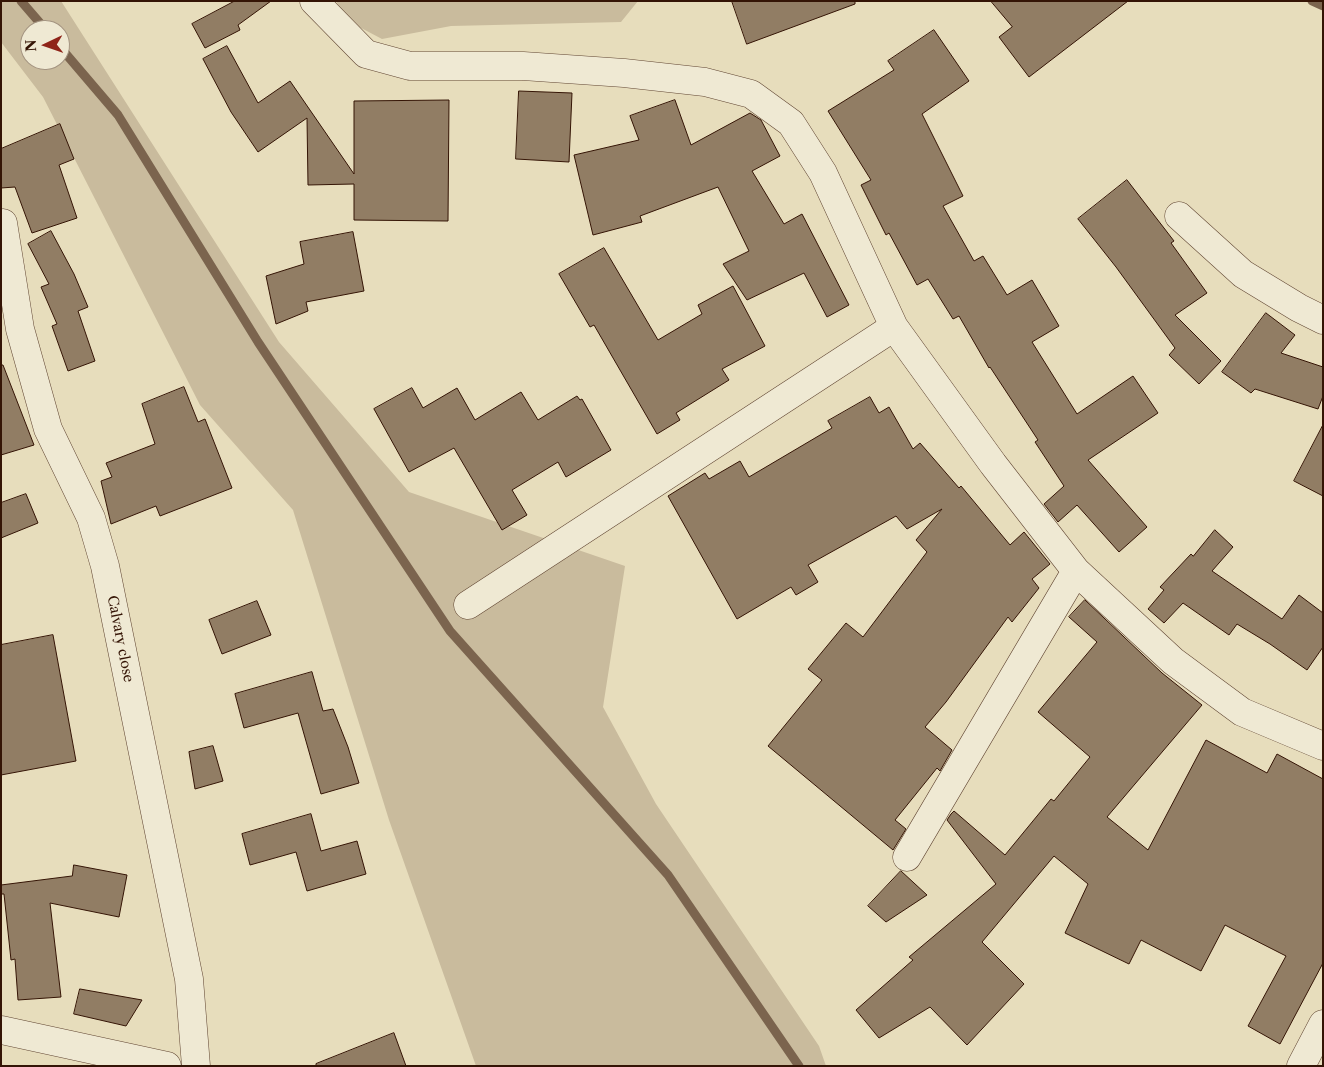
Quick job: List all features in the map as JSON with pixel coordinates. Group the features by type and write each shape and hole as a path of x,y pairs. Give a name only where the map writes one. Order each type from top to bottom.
{"street":[{"path":"314,1 366,54 410,66 523,66 624,73 705,82 751,94 791,123 823,173 894,327 993,464 1076,571 1173,661 1242,712 1323,746"},
{"path":"1179,216 1243,274 1299,308 1323,320"},
{"name":"Calvary close","path":"3,222 20,329 48,429 91,518 105,566 189,979 196,1066"},
{"path":"468,605 894,327"},
{"path":"907,857 1076,571"},
{"path":"1301,1066 1323,1024"},
{"path":"1,1030 167,1066"}],"shaded area":[{"path":"1,1 61,1 279,342 409,492 625,566 603,707 656,804 819,1046 826,1066 476,1066 389,820 293,510 200,405 43,97 22,70 70,70 70,20 20,20 20,67 1,42"},
{"path":"336,1 638,1 621,22 451,26 382,39 346,20"}],"building":[{"path":"235,1 271,1 238,25 240,30 205,48 192,24"},
{"path":"732,1 855,1 855,4 747,44"},
{"path":"991,1 1128,1 1029,77 999,37 1012,27"},
{"path":"934,30 969,81 922,114 963,196 943,206 974,261 983,256 1007,295 1032,280 1059,326 1032,342 1077,414 1133,376 1158,413 1088,460 1147,527 1119,552 1077,505 1058,522 1044,504 1064,486 1035,442 1038,440 989,368 959,316 953,319 928,279 917,285 889,233 886,235 861,185 871,180 828,111 894,70 888,61"},
{"path":"227,46 258,103 290,81 354,174 354,101 449,100 448,221 354,220 354,184 308,185 307,118 258,152 231,112 203,59"},
{"path":"519,91 572,93 569,162 516,159"},
{"path":"675,100 691,145 750,113 761,120 780,156 752,171 784,224 802,214 849,305 827,317 804,273 747,300 723,264 749,251 718,187 640,216 642,222 593,235 574,155 639,140 630,116"},
{"path":"60,124 74,159 59,165 77,218 32,233 15,187 1,188 1,149"},
{"path":"1127,180 1174,241 1171,243 1207,293 1175,315 1221,361 1199,384 1169,355 1175,348 1116,267 1078,219"},
{"path":"51,231 74,274 88,307 78,311 95,361 68,371 52,326 57,324 41,287 49,284 28,244"},
{"path":"353,232 364,291 306,302 308,311 276,324 266,276 304,264 300,242"},
{"path":"604,248 658,340 702,314 698,305 733,286 765,346 722,369 729,380 676,413 680,420 657,434 594,325 590,327 559,274"},
{"path":"1266,313 1295,335 1281,353 1323,367 1323,396 1318,409 1255,389 1251,393 1222,372"},
{"path":"1,365 3,365 34,445 1,455"},
{"path":"184,387 198,422 205,419 232,488 160,516 156,506 111,524 101,481 112,477 106,463 155,444 142,404"},
{"path":"412,388 423,408 457,388 475,420 521,392 538,420 577,396 580,400 582,399 611,450 566,477 558,462 512,490 527,515 502,530 454,448 409,472 374,409"},
{"path":"870,397 879,413 889,407 913,449 920,443 959,488 961,486 1010,545 1024,532 1050,564 1032,579 1039,588 1012,622 1008,617 946,702 925,727 952,750 940,771 937,768 895,820 906,829 893,850 768,746 822,680 808,669 846,623 863,637 927,552 916,540 942,509 907,529 896,516 808,565 818,582 796,595 791,587 737,619 668,496 705,473 709,479 740,461 749,477 832,428 828,421"},
{"path":"1323,425 1323,496 1294,481"},
{"path":"26,494 38,523 1,538 1,503"},
{"path":"1215,530 1233,547 1212,571 1282,619 1299,595 1323,613 1323,647 1307,670 1237,624 1229,635 1183,603 1164,623 1148,609 1164,590 1160,587 1191,554 1193,556"},
{"path":"1085,600 1162,673 1202,705 1107,817 1148,850 1206,740 1267,773 1277,754 1323,779 1323,963 1280,1044 1248,1026 1286,956 1225,925 1201,971 1141,940 1129,964 1065,933 1088,884 1054,856 982,942 1024,984 967,1045 930,1007 879,1038 856,1010 913,960 909,957 996,884 947,820 951,814 954,811 1005,855 1051,799 1054,801 1090,757 1038,712 1097,642 1069,617"},
{"path":"257,601 271,635 222,654 209,620"},
{"path":"53,635 76,761 1,775 1,645"},
{"path":"312,672 323,711 333,709 348,747 359,783 321,794 298,713 244,728 235,694"},
{"path":"213,746 223,781 195,789 189,752"},
{"path":"311,814 321,851 357,841 366,874 307,891 296,852 250,865 242,834"},
{"path":"74,865 127,875 119,917 50,903 61,997 18,1000 15,959 11,960 4,894 1,894 1,885 72,876"},
{"path":"901,871 927,895 886,922 868,906"},
{"path":"80,989 142,1000 126,1026 74,1014"},
{"path":"394,1033 406,1066 316,1066 316,1064"}],"waterway":[{"path":"21,1 37,20"},
{"path":"1312,1 1323,6"},
{"path":"70,59 118,115 258,342 450,631 668,875 799,1066"}]}
